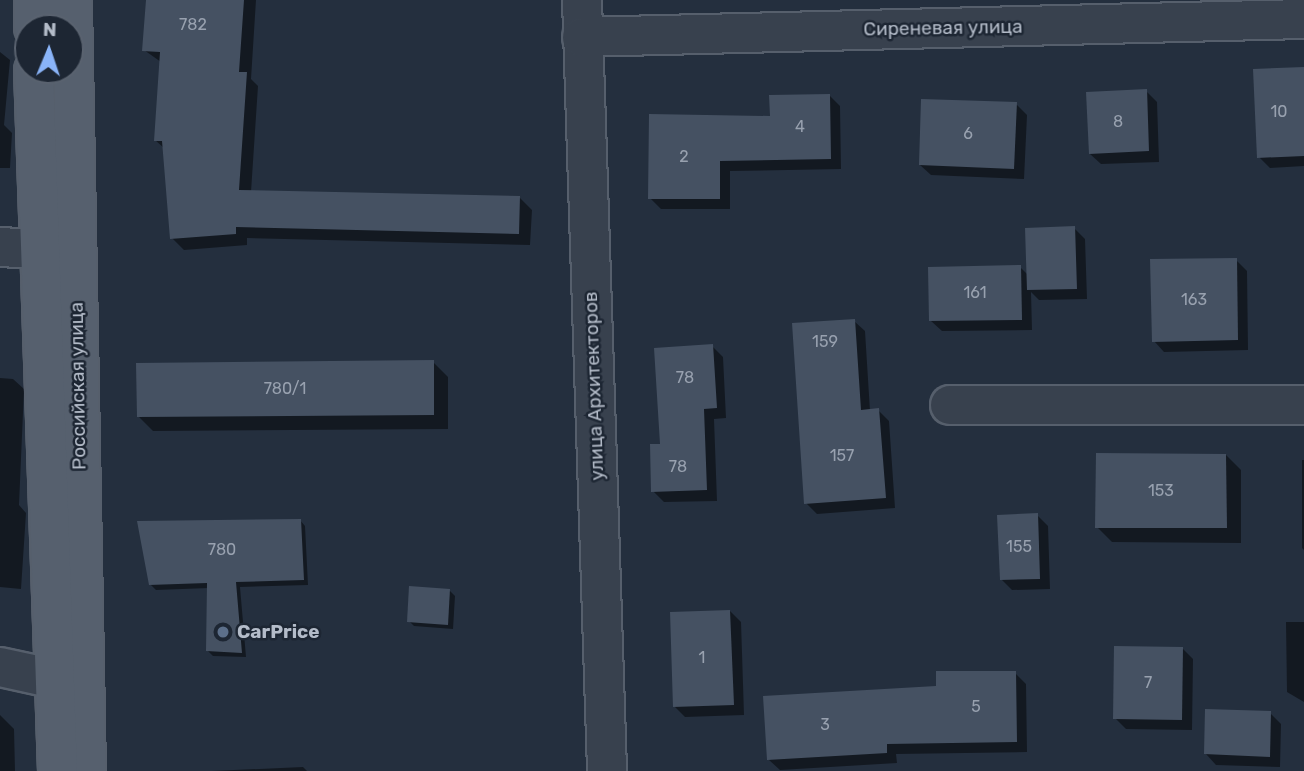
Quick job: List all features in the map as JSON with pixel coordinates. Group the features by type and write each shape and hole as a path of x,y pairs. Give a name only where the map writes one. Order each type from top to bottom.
{"main road":[{"name":"Российская улица","path":"58,771 69,679 57,250 72,0"},
{"name":"Российская улица","path":"36,84 57,250"},
{"name":"Российская улица","path":"69,679 86,771"}],"street":[{"name":"улица Архитекторов","path":"582,0 607,771"},
{"name":"Сиреневая улица","path":"582,37 1304,19"},
{"path":"0,247 57,250"},
{"path":"950,405 1304,405"},
{"path":"0,667 69,679"}],"building":[{"path":"146,0 244,0 239,72 247,72 239,190 520,196 519,234 236,227 236,234 170,239 162,141 154,141 160,52 142,51"},
{"path":"1304,67 1304,156 1257,158 1253,69"},
{"path":"1147,89 1149,151 1089,154 1086,92"},
{"path":"830,94 831,159 720,161 720,199 648,199 649,114 770,116 769,95"},
{"path":"921,99 1017,102 1014,169 919,165"},
{"path":"1075,226 1077,289 1027,290 1025,228"},
{"path":"1237,258 1238,340 1152,342 1150,259"},
{"path":"1021,265 1022,320 929,321 928,267"},
{"path":"855,319 861,410 879,408 886,498 804,504 792,323"},
{"path":"713,344 717,408 704,409 707,490 651,492 650,444 660,444 654,348"},
{"path":"434,360 434,415 137,417 136,363"},
{"path":"1096,453 1226,454 1227,528 1095,528"},
{"path":"1038,513 1040,579 1000,580 997,515"},
{"path":"301,519 304,580 236,582 242,653 206,651 207,583 149,585 137,521"},
{"path":"409,586 450,589 448,625 407,622"},
{"path":"730,610 734,705 673,707 670,612"},
{"path":"1114,646 1183,647 1182,720 1113,719"},
{"path":"936,671 1016,671 1017,742 887,744 887,753 767,760 763,696 936,686"},
{"path":"1205,709 1271,711 1270,757 1204,754"}],"place":[{"name":"CarPrice","path":"223,632"}]}
